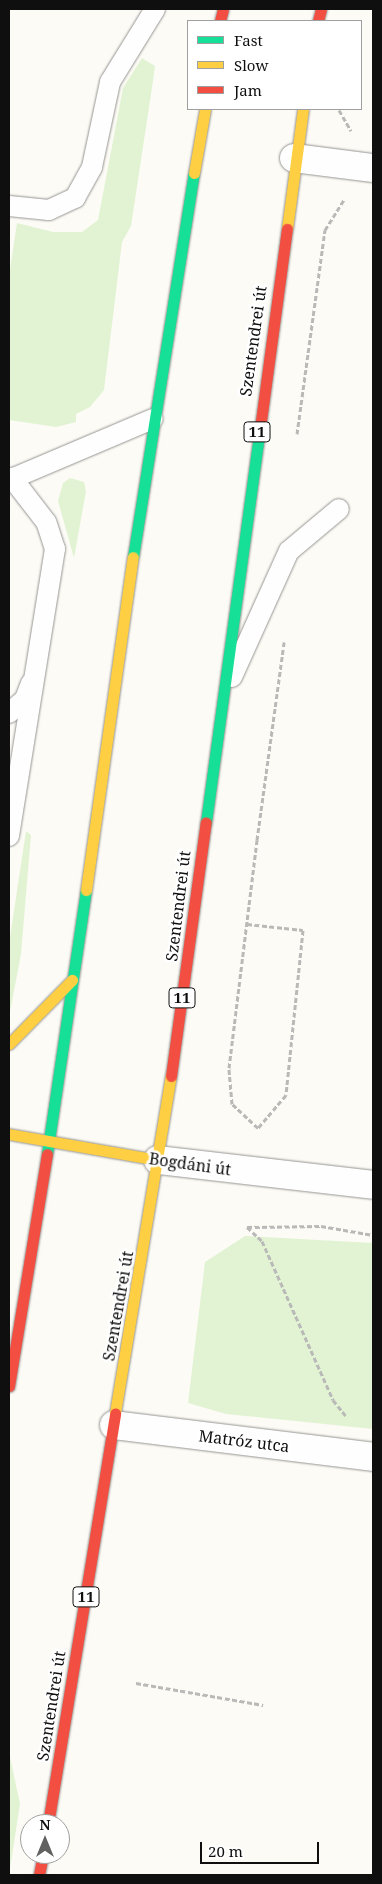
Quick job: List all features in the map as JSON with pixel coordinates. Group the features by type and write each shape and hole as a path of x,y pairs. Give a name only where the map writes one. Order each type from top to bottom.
{"main road":[{"path":"9,1386 50,1141 153,418 205,110"},
{"name":"Szentendrei út","path":"50,1814 158,1160 294,158 303,110"},
{"path":"9,1044 72,980"},
{"name":"Bogdáni út","path":"9,1134 158,1160"}],"street":[{"path":"294,158 373,168"},
{"name":"Bogdáni út","path":"158,1160 373,1185"},
{"name":"Matróz utca","path":"114,1426 367,1456"}],"lane":[{"path":"9,206 50,210 75,198 92,167 110,82 155,9"},
{"path":"9,836 55,549 46,522 10,479 153,418"},
{"path":"219,706 289,551 339,509"},
{"path":"9,713 24,699 37,668"}],"path":[{"path":"247,924 303,930 286,1095 258,1128"},
{"path":"367,1456 361,1437 333,1400 262,1241 247,1227 321,1226 373,1235"},
{"path":"136,1683 263,1705"}],"green space":[{"path":"142,58 155,66 131,226 122,242 104,390 90,407 76,414 76,422 56,427 9,420 9,276 17,223 53,232 82,232 98,220 123,88"},
{"path":"70,478 84,482 86,491 74,558 58,501 63,483"},
{"path":"26,831 31,835 21,954 9,1017 9,944"},
{"path":"245,1236 373,1243 373,1429 226,1414 188,1403 205,1262"},
{"path":"9,1752 20,1804 9,1875"}],"traffic: fast":[{"path":"133,557 194,173"},
{"path":"206,822 260,428"},
{"path":"47,1154 86,890"}],"traffic: slow":[{"path":"194,173 205,110"},
{"path":"287,229 303,110"},
{"path":"86,890 133,557"},
{"path":"9,1044 72,980"},
{"path":"115,1413 171,1076"},
{"path":"9,1134 158,1160"}],"traffic: jam":[{"path":"220,20 223,9"},
{"path":"318,20 321,9"},
{"path":"260,428 287,229"},
{"path":"171,1076 206,822"},
{"path":"9,1386 47,1154"},
{"path":"50,1814 115,1413"},
{"path":"39,1875 41,1864"}]}
